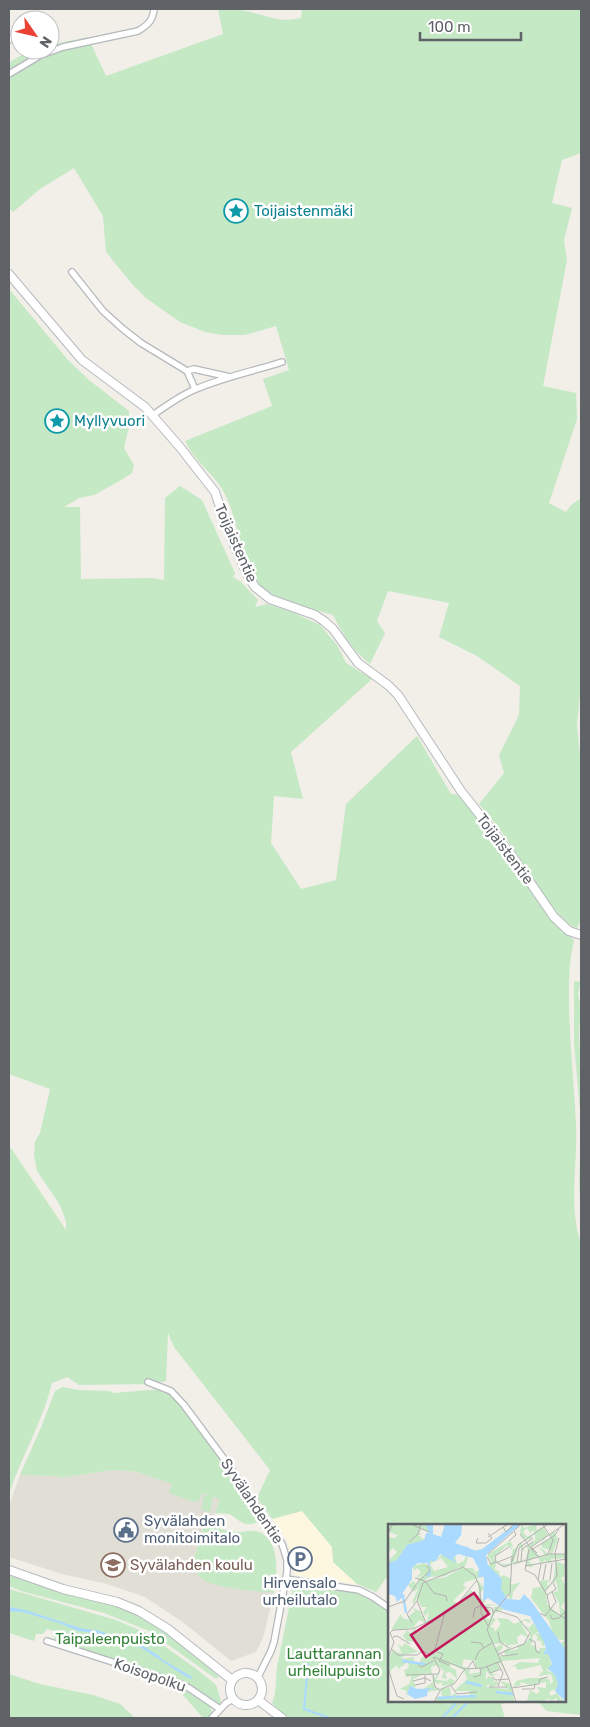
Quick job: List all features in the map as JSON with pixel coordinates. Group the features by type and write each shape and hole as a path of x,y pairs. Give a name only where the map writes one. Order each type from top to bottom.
{"street":[{"path":"9,74 41,55 63,47 138,31 148,24 153,16 154,9"},
{"path":"72,272 91,298 118,325 142,343 187,371 195,389"},
{"name":"Toijaistentie","path":"9,274 82,360 138,401 153,415 214,492 228,530 248,576 255,587 275,602 315,615 324,621 333,629 358,663 388,684 398,695 461,791 510,853 554,917 569,931 581,935"},
{"path":"153,415 195,389 282,362"},
{"path":"187,371 194,369 230,377"},
{"name":"Syvälahdentie","path":"148,1382 171,1391 177,1396 230,1467 282,1544 287,1560 286,1579 272,1652 258,1677"},
{"path":"9,1570 63,1589 117,1602 138,1611 168,1629 232,1680"},
{"path":"286,1579 359,1590 388,1607"},
{"name":"Koisopolku","path":"47,1641 178,1683 190,1688 220,1709"},
{"path":"246,1672 258,1677 262,1688 258,1700 247,1705 239,1704 233,1699 230,1687 232,1680 238,1674 246,1672"},
{"path":"212,1718 233,1699"},
{"path":"258,1700 282,1718"}],"shaded area":[{"name":"Syvälahden koulu","path":"113,1470 137,1472 220,1499 215,1513 205,1523 194,1558 193,1568 208,1582 246,1590 274,1593 263,1638 256,1652 231,1661 184,1623 145,1597 107,1584 62,1574 9,1557 9,1506 20,1475 57,1476 60,1478"},
{"path":"302,1511 332,1547 333,1562 357,1584 298,1576 294,1573 287,1541 272,1519"}],"green space":[{"path":"218,9 242,10 287,20 301,18 302,9 581,9 581,153 562,160 552,203 572,208 564,240 567,260 543,386 576,393 577,419 549,503 566,512 571,505 581,498 581,684 577,725 581,766 581,920 577,928 559,915 505,836 479,804 504,773 499,755 519,715 520,686 477,656 439,637 449,603 388,591 377,621 385,633 370,664 348,641 333,615 283,600 271,594 252,577 246,566 234,518 225,494 218,483 193,455 185,441 272,406 263,379 289,370 276,326 245,335 223,335 205,332 180,322 146,298 106,252 103,216 74,168 40,189 13,212 9,208 9,63 14,60 60,60 60,43 88,37 106,76 223,34"},
{"path":"9,289 68,360 89,380 129,411 129,427 124,448 134,465 132,473 94,495 79,498 64,507 80,507 81,579 152,578 164,580 165,498 180,486 202,500 235,573 233,577 241,582 258,600 255,607 267,604 292,612 320,625 337,645 346,663 372,679 291,752 303,799 274,796 271,843 301,889 336,880 346,804 417,736 451,794 460,795 509,859 546,913 561,931 574,941 570,962 569,998 576,1123 574,1199 577,1229 581,1244 581,1715 547,1711 538,1702 565,1702 565,1524 388,1524 388,1575 376,1592 357,1584 333,1562 332,1547 302,1511 272,1519 257,1498 270,1470 174,1347 168,1333 166,1381 154,1384 79,1385 67,1377 52,1383 43,1411 9,1494 9,1145 66,1230 66,1222 60,1205 37,1171 34,1155 35,1142 40,1133 50,1089 9,1074"},
{"path":"575,981 580,982 578,995 581,1007 579,1035 581,1123 574,1043"},
{"path":"581,1123 581,1215 579,1184"},
{"path":"63,1387 79,1390 110,1391 113,1393 162,1389 167,1391 179,1403 207,1439 258,1514 256,1517 258,1522 246,1524 230,1514 215,1513 220,1499 213,1497 210,1512 201,1510 204,1496 210,1496 202,1494 199,1500 194,1502 169,1493 172,1484 137,1472 113,1470 60,1478 57,1476 20,1475 55,1391"},
{"path":"205,1523 232,1531 256,1531 266,1536 271,1543 276,1559 274,1593 222,1586 207,1582 199,1576 193,1568 194,1558"},
{"path":"9,1575 50,1589 117,1607 145,1618 183,1645 219,1677 216,1679 149,1631 104,1613 21,1591 9,1586"},
{"name":"Lauttarannan urheilupuisto","path":"294,1583 361,1593 388,1611 388,1702 505,1702 501,1705 505,1718 288,1718 272,1703 275,1694 277,1667"},
{"name":"Taipaleenpuisto","path":"9,1589 116,1620 146,1633 214,1683 221,1702 219,1705 187,1684 56,1640 53,1636 54,1631 47,1629 43,1634 36,1634 34,1641 9,1633"},
{"path":"9,1674 40,1684 93,1695 120,1704 135,1718 9,1718"},
{"path":"177,1688 188,1692 210,1707 212,1711 208,1718 203,1718"}],"water":[{"path":"9,1607 25,1610 80,1628 100,1631 123,1641 138,1643 192,1677 191,1679 185,1676 140,1647 119,1643 101,1634 79,1631 23,1612 9,1611"}],"waterway":[{"path":"308,1664 304,1709 330,1718"},
{"path":"442,1718 457,1702"},
{"path":"452,1718 468,1702"}],"place":[{"name":"Toijaistenmäki","path":"236,211"},
{"name":"Myllyvuori","path":"57,421"},
{"name":"Syvälahden monitoimitalo","path":"126,1530"},
{"name":"Hirvensalo urheilutalo","path":"300,1559"},
{"name":"Syvälahden koulu","path":"113,1565"}]}
